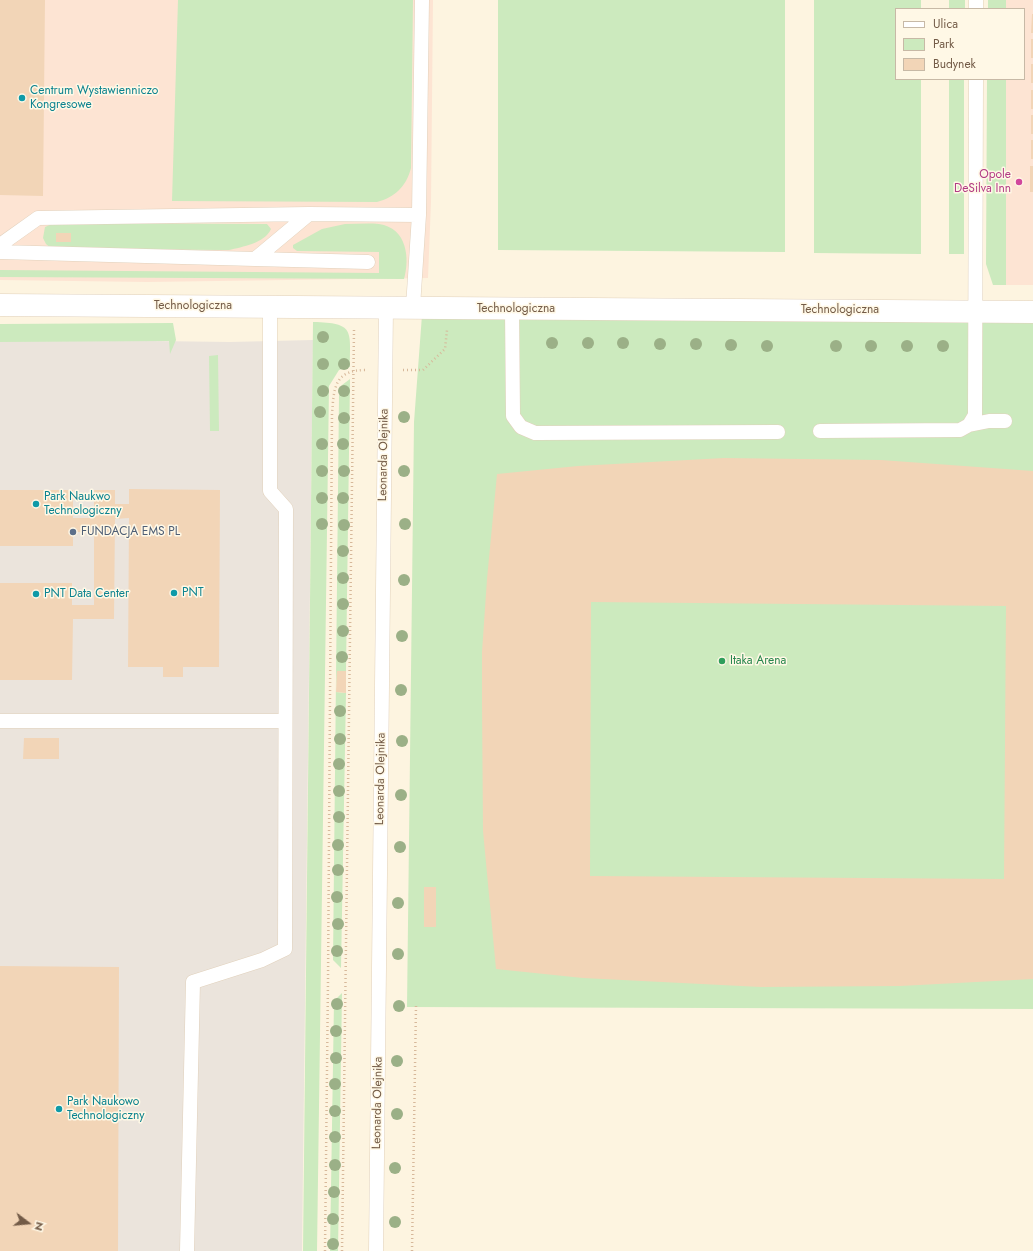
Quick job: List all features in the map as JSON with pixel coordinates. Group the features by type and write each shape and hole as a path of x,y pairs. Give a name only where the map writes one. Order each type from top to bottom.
{"street":[{"name":"Technologiczna","path":"0,305 1033,312"}],"lane":[{"path":"413,308 419,215 422,0"},
{"path":"969,425 975,415 976,80"},
{"path":"0,245 38,218 309,214 419,215"},
{"path":"255,258 309,214"},
{"path":"0,252 368,262"},
{"path":"186,1251 193,982 262,960 285,949 286,509 270,491 270,306"},
{"name":"Leonarda Olejnika","path":"376,1251 386,307"},
{"path":"512,309 514,416 521,427 535,433 778,432"},
{"path":"820,431 960,430 969,425 989,420 1006,421"},
{"path":"0,721 285,721"}],"path":[{"path":"396,370 423,370 445,349 447,326"},
{"path":"342,1251 354,329"},
{"path":"325,1251 332,414 334,387 340,377 353,372 373,370"},
{"path":"412,1251 416,1005"}],"shaded area":[{"path":"0,0 433,0 431,202 428,278 147,282 0,280"},
{"name":"Opole DeSilva Inn","path":"1006,0 1033,0 1033,285 1006,285 1006,80 1025,80 1025,8 1006,8"},
{"path":"0,339 230,342 313,340 302,1251 0,1251"}],"green space":[{"path":"178,0 413,0 411,168 403,186 394,194 377,202 172,201"},
{"path":"498,0 785,0 785,252 498,250"},
{"path":"814,0 921,0 921,8 895,8 895,80 921,80 921,254 814,253"},
{"path":"949,0 965,0 965,8 949,8"},
{"path":"988,0 1006,0 1006,8 988,8"},
{"path":"949,80 964,80 964,254 949,254"},
{"path":"987,80 1006,80 1006,285 993,285 986,264"},
{"path":"54,223 267,224 271,229 264,238 259,241 229,250 52,249 46,244 43,238 45,227"},
{"path":"345,224 379,224 396,231 401,238 406,253 407,262 404,279 0,277 0,270 379,273 379,252 297,251 293,248 293,245 322,229"},
{"name":"Itaka Arena","path":"422,315 1033,321 1033,1009 407,1007 414,422"},
{"path":"313,322 336,324 343,327 347,331 350,344 350,367 339,370 329,386 317,1251 303,1251"},
{"path":"173,323 176,340 170,354 169,341 0,342 0,324"},
{"path":"218,355 219,431 210,431 209,356"},
{"path":"350,379 346,671 337,671 336,692 346,693 341,968 333,960 339,396 342,385"},
{"path":"342,993 338,1251 330,1251 334,1001"}],"building":[{"name":"Centrum Wystawienniczo Kongresowe","path":"0,0 45,0 43,196 0,195"},
{"path":"1032,14 1033,33 1031,33"},
{"path":"1031,39 1033,39 1033,58 1031,58"},
{"path":"1031,64 1033,64 1033,83 1031,83"},
{"path":"1031,90 1033,90 1033,109 1031,109"},
{"path":"1031,115 1033,115 1033,134 1031,134"},
{"path":"1031,140 1033,140 1033,159 1031,159"},
{"path":"1030,166 1033,166 1033,192 1030,192"},
{"path":"56,233 71,233 71,242 56,242"},
{"path":"724,458 881,460 1033,471 1033,979 900,986 761,987 583,978 496,969 483,831 482,652 497,474 578,466","holes":["591,602 1006,606 1004,879 590,876"]},
{"path":"129,489 220,490 219,667 183,667 183,677 163,677 163,667 128,667 129,518 115,519 114,619 73,619 72,680 0,680 0,583 72,583 72,605 94,605 94,532 73,532 73,546 0,546 0,490 73,490 73,518 94,518 94,490 115,490 115,504 129,504"},
{"path":"337,671 346,671 346,693 336,692"},
{"path":"24,738 59,738 59,759 23,759"},
{"path":"424,887 436,887 436,927 424,927"},
{"name":"Park Naukowo Technologiczny","path":"0,966 119,967 118,1251 0,1251"}],"place":[{"name":"Centrum Wystawienniczo Kongresowe","path":"22,98"},
{"name":"Opole DeSilva Inn","path":"1019,182"},
{"name":"Park Naukwo Technologiczny","path":"36,504"},
{"name":"FUNDACJA EMS PL","path":"73,532"},
{"name":"PNT","path":"174,593"},
{"name":"PNT Data Center","path":"36,594"},
{"name":"Itaka Arena","path":"722,661"},
{"name":"Park Naukowo Technologiczny","path":"59,1109"}]}
